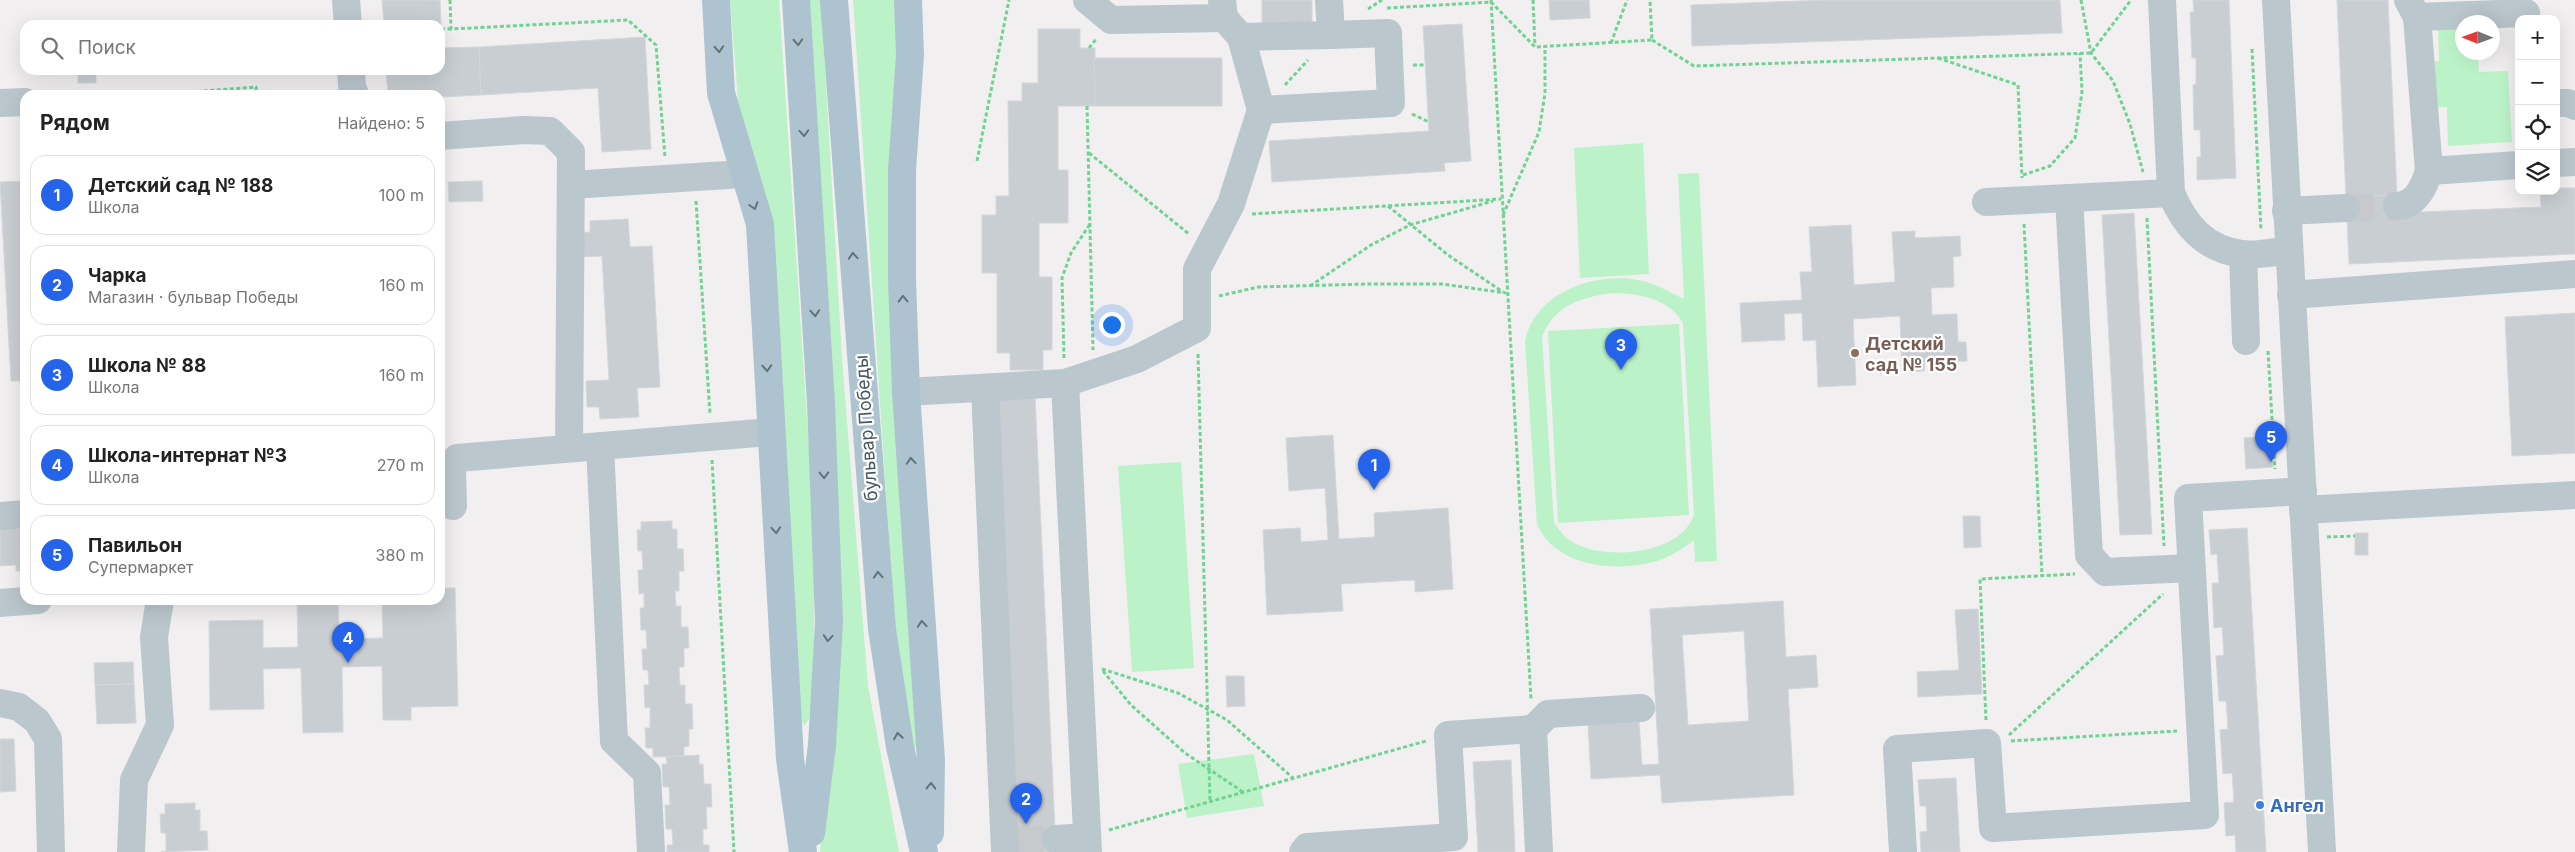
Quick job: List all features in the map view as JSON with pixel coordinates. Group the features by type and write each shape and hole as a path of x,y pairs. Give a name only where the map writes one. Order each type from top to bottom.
{"main road":[{"path":"716,0 721,93 760,224 770,432 790,759 803,852"},
{"path":"796,0 821,403 829,622 822,745 808,852"},
{"name":"бульвар Победы","path":"834,0 882,629 900,747 924,852"},
{"path":"908,0 910,55 902,170 906,392 931,760 930,852"}],"lane":[{"path":"346,0 348,20"},
{"path":"1088,0 1111,20 1229,18 1331,35 1388,34 1391,103 1261,110"},
{"path":"1329,0 1331,35"},
{"path":"2158,193 2162,0"},
{"path":"2257,342 2264,252 2286,211 2276,0"},
{"path":"2397,206 2404,205 2414,199 2424,186 2428,171 2413,9 2526,13 2526,15"},
{"path":"906,392 1064,383 1137,359 1197,328 1196,269 1231,204 1261,110 1229,18"},
{"path":"351,75 354,90"},
{"path":"0,103 20,102"},
{"path":"2560,103 2568,103 2575,106"},
{"path":"445,136 524,130 550,131 571,152 569,448"},
{"path":"2560,163 2575,162"},
{"path":"2428,171 2515,165"},
{"path":"571,185 744,174"},
{"path":"1986,202 2022,188 2069,198 2158,193 2206,243 2264,252 2291,295 2294,498 2322,852"},
{"path":"2069,198 2089,555 2105,572 2178,569"},
{"path":"2286,211 2346,208"},
{"path":"2291,295 2575,274"},
{"path":"1056,839 1087,844 1090,665 1064,383"},
{"path":"986,388 1008,845"},
{"path":"454,506 452,469 457,458 770,432"},
{"path":"600,446 614,741 647,774 651,852"},
{"path":"1903,852 1897,749 1988,743 1993,828 2204,815 2200,730 2178,569 2188,498 2575,495"},
{"path":"0,516 20,514"},
{"path":"0,603 20,601"},
{"path":"131,852 134,780 160,725 154,637 159,605"},
{"path":"0,703 19,706 37,721 48,739 51,852"},
{"path":"1303,852 1307,847 1454,837 1448,735 1533,730 1548,714 1641,708"},
{"path":"1533,730 1539,852"}],"path":[{"path":"450,0 451,29"},
{"path":"977,161 1009,0"},
{"path":"1360,14 1382,0"},
{"path":"1533,0 1535,47"},
{"path":"1612,43 1627,0"},
{"path":"1650,0 1652,40"},
{"path":"2080,0 2091,53 2113,81 2127,116 2142,166 2158,193 2178,569 2002,742 2200,730"},
{"path":"2091,53 2132,0"},
{"path":"1367,9 1491,1 1535,47"},
{"path":"1491,1 1506,293 1533,730"},
{"path":"445,29 628,20 656,45 667,180"},
{"path":"1261,110 1331,35"},
{"path":"2252,39 2264,252"},
{"path":"1535,47 1652,40 1694,66 2091,53"},
{"path":"1502,218 1538,132 1545,93 1545,46"},
{"path":"2022,188 2050,166 2075,138 2082,92 2080,53"},
{"path":"1938,58 2018,85 2042,576"},
{"path":"217,90 256,87 256,90"},
{"path":"1087,106 1094,374"},
{"path":"1089,152 1207,249"},
{"path":"695,178 734,852"},
{"path":"1225,215 1501,199"},
{"path":"1310,286 1371,245 1410,225 1501,199"},
{"path":"1387,206 1448,255 1506,293"},
{"path":"1064,383 1062,278 1071,253 1090,223"},
{"path":"1197,301 1258,287 1442,284 1506,293"},
{"path":"1197,328 1210,802"},
{"path":"2257,342 2294,498"},
{"path":"1988,743 1980,579 2105,572"},
{"path":"1090,665 1178,693 1228,720 1294,778"},
{"path":"1090,665 1185,753 1244,792"},
{"path":"1087,844 1210,802 1448,735"}],"green space":[{"path":"730,0 779,0 814,523 814,663 809,719 804,726 801,718 773,222 739,112"},
{"path":"808,0 821,0 842,358 868,686 899,852 820,852 837,688"},
{"path":"853,0 895,0 918,740 915,749 911,740 895,628"},
{"path":"2438,22 2455,22 2455,60 2478,60 2479,72 2508,71 2512,142 2448,146 2447,107 2425,108 2424,62 2439,61"},
{"path":"1643,143 1649,274 1580,278 1574,148"},
{"path":"1699,173 1717,561 1695,562 1694,540 1667,557 1641,565 1606,566 1588,563 1572,558 1558,550 1546,538 1537,524 1525,341 1531,324 1553,298 1585,283 1603,279 1621,278 1638,280 1656,285 1684,299 1678,174","holes":["1613,293 1643,296 1662,303 1670,308 1683,323 1694,515 1686,529 1673,539 1657,547 1619,553 1583,547 1569,540 1554,523 1542,337 1554,317 1570,304 1591,297"]},
{"path":"1679,324 1689,515 1558,523 1548,331"},
{"path":"1181,462 1194,668 1132,672 1118,466"},
{"path":"1254,754 1264,806 1187,818 1178,764"}],"building":[{"path":"382,0 440,0 441,20 384,20"},
{"path":"1262,0 1312,0 1312,23 1262,23"},
{"path":"1549,0 1589,0 1590,18 1550,20"},
{"path":"1826,0 2060,0 2062,33 1692,46 1691,5"},
{"path":"2193,0 2229,0 2236,178 2197,180 2197,157 2201,157 2200,130 2194,130 2193,85 2196,84 2196,58 2192,58 2190,12 2194,12"},
{"path":"2337,0 2388,0 2397,195 2346,197"},
{"path":"1462,24 1471,161 1444,163 1445,171 1272,182 1269,141 1429,131 1423,26"},
{"path":"1038,29 1080,29 1080,48 1095,48 1095,106 1058,106 1058,170 1068,170 1068,223 1039,223 1039,277 1052,277 1052,350 1043,350 1043,370 1010,370 1010,353 997,353 997,273 982,273 982,215 996,215 996,196 1009,196 1008,101 1022,101 1022,83 1038,83"},
{"path":"645,37 651,149 602,152 598,88 481,95 479,47"},
{"path":"479,47 481,95 445,97 445,90 388,90 386,75 445,75 445,48"},
{"path":"1094,58 1222,58 1222,106 1095,106"},
{"path":"78,75 96,75 96,83 78,83"},
{"path":"20,181 20,381 11,381 0,182"},
{"path":"482,181 483,201 449,202 448,182"},
{"path":"2560,188 2575,188 2575,254 2349,264 2346,197 2397,195 2397,213 2541,207 2540,195 2560,195"},
{"path":"2134,213 2152,534 2120,535 2102,215"},
{"path":"628,219 630,247 652,246 660,387 637,388 639,417 600,419 599,407 587,407 586,381 609,380 602,256 578,257 577,233 590,232 590,221"},
{"path":"1851,225 1854,285 1895,282 1892,232 1915,231 1915,238 1960,236 1961,256 1953,257 1954,287 1931,288 1932,315 1957,314 1958,342 1966,342 1967,361 1925,363 1924,371 1902,372 1900,316 1853,319 1856,385 1818,387 1816,340 1803,341 1802,313 1784,314 1785,340 1742,342 1740,303 1802,300 1800,272 1812,272 1809,227"},
{"path":"2575,313 2575,453 2512,456 2505,317"},
{"path":"1035,395 1056,852 1016,852 995,397"},
{"path":"1333,435 1339,539 1375,537 1374,513 1448,508 1453,589 1415,592 1415,580 1341,584 1343,611 1267,615 1263,530 1300,528 1301,542 1328,540 1325,488 1289,491 1286,438"},
{"path":"2271,436 2273,467 2246,469 2244,438"},
{"path":"1963,516 1980,516 1981,547 1964,548"},
{"path":"672,521 672,529 677,529 677,549 683,549 684,571 679,571 679,591 675,591 676,606 681,606 681,627 688,627 689,648 684,648 684,667 679,667 680,685 685,685 685,704 692,704 693,729 689,729 689,746 684,747 684,756 653,757 653,748 646,748 645,728 650,728 650,707 645,708 644,685 649,685 648,670 643,670 642,649 647,649 646,630 641,630 640,608 644,608 644,593 639,594 638,570 643,570 642,551 638,551 637,530 641,530 641,522"},
{"path":"0,523 17,523 17,529 20,529 20,571 16,571 16,565 0,566"},
{"path":"2247,528 2266,852 2236,852 2235,835 2226,836 2224,803 2234,802 2232,773 2223,774 2220,730 2228,729 2226,701 2219,701 2216,656 2224,655 2222,627 2214,628 2212,583 2219,583 2217,554 2211,555 2209,530"},
{"path":"2355,533 2368,533 2368,555 2355,555"},
{"path":"445,588 455,588 458,706 411,707 411,720 383,720 382,666 342,667 343,732 303,733 301,668 263,669 264,709 210,710 209,621 263,620 263,648 298,647 297,605 338,605 339,639 383,638 382,605 445,605"},
{"path":"1783,601 1786,657 1816,655 1818,687 1788,689 1794,795 1662,803 1660,775 1591,779 1588,725 1639,722 1642,765 1659,764 1650,609","holes":["1744,631 1749,721 1688,725 1682,635"]},
{"path":"1978,609 1982,694 1918,697 1917,672 1959,670 1955,610"},
{"path":"133,662 134,684 95,685 94,663"},
{"path":"1226,676 1244,676 1245,706 1227,707"},
{"path":"134,684 136,723 97,724 95,685"},
{"path":"0,739 14,739 16,791 0,792"},
{"path":"699,755 699,764 703,764 704,784 711,784 712,807 706,807 707,829 703,829 703,845 709,845 709,852 667,852 667,845 673,845 672,829 666,829 665,805 670,805 669,787 663,787 662,764 667,764 666,757"},
{"path":"1511,760 1515,852 1478,852 1473,762"},
{"path":"1956,778 1960,852 1921,852 1920,832 1927,831 1926,806 1920,806 1918,780"},
{"path":"195,803 195,810 200,810 200,831 207,831 208,850 161,852 166,851 166,833 161,833 160,814 165,814 165,804"}],"tunnel":[{"path":"2346,208 2397,206"},
{"path":"1016,841 1056,839"}],"place":[{"name":"Детский сад № 155","path":"1855,353"},
{"name":"Школа № 88","path":"1621,370"},
{"name":"Павильон","path":"2271,462"},
{"name":"Детский сад № 188","path":"1374,490"},
{"name":"Школа-интернат №3","path":"348,663"},
{"name":"Ангел","path":"2260,805"},
{"name":"Чарка","path":"1026,824"}]}
